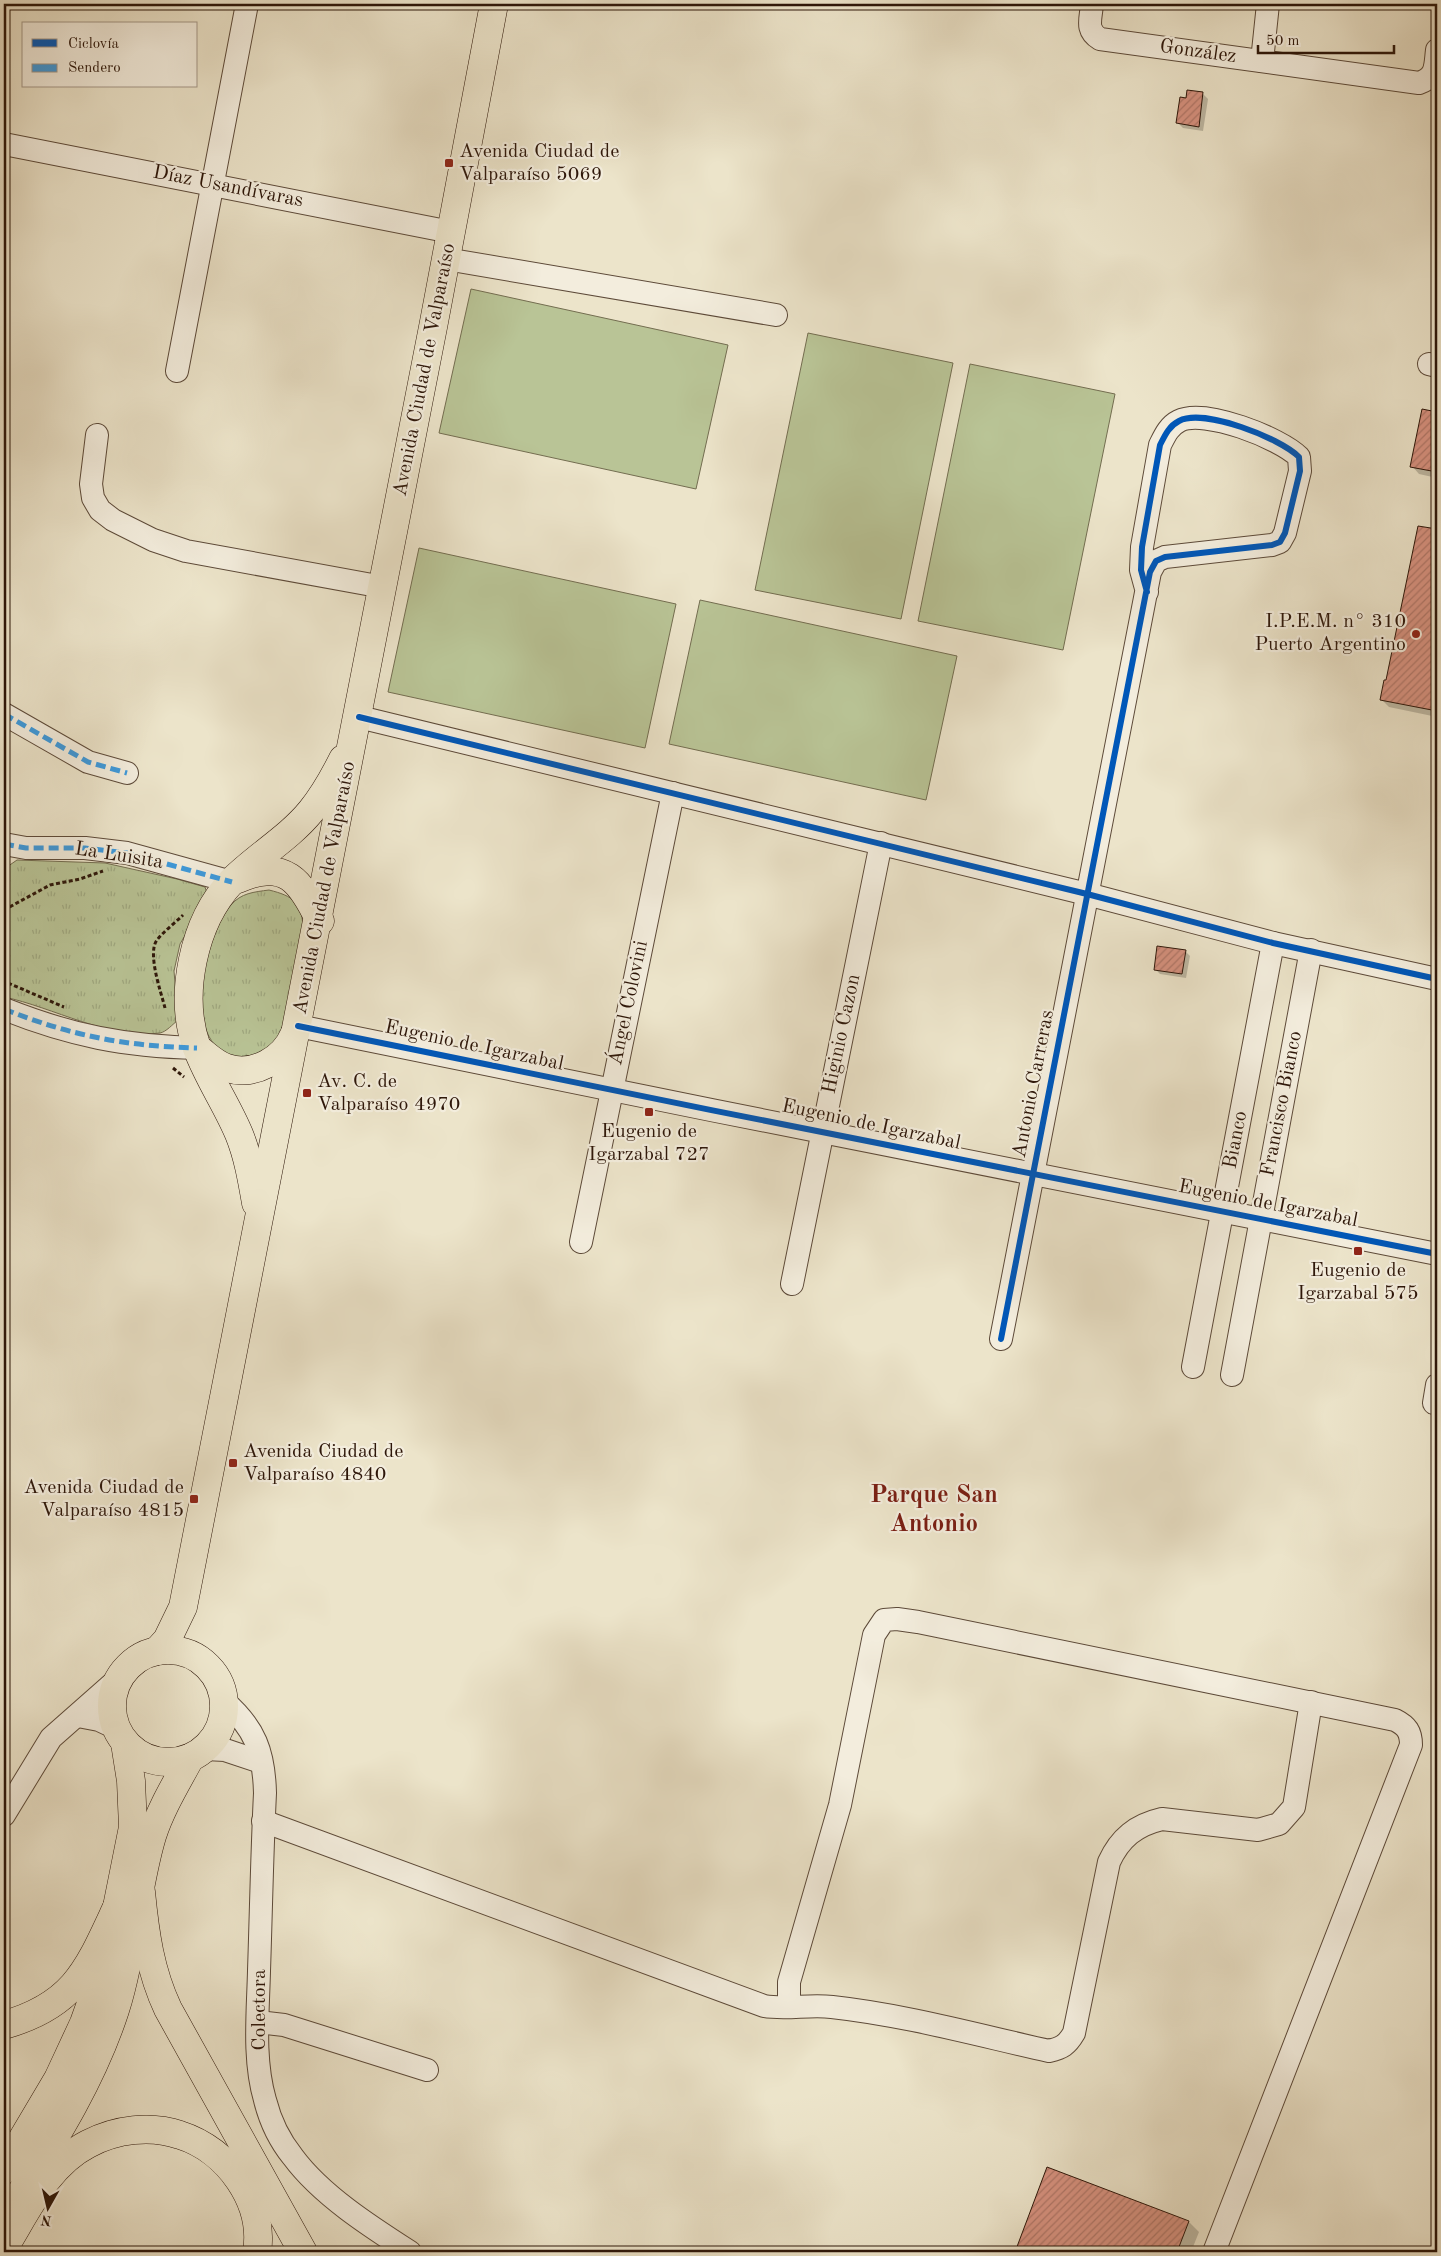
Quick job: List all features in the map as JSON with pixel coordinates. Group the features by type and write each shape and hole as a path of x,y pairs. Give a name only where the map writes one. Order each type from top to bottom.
{"main road":[{"name":"Avenida Ciudad de Valparaíso","path":"157,1651 167,1640 183,1607 259,1218 320,921 494,4"},
{"name":"Avenida Ciudad de Valparaíso","path":"259,1218 250,1168 239,1135 197,1048 190,1016 188,992 192,963 204,927 232,882 311,811 332,781 357,726"},
{"path":"232,882 261,871 279,872 295,879 313,905 320,921"},
{"path":"197,1048 226,1068 240,1070 252,1068 271,1063 289,1048 298,1026"},
{"name":"Avenida Ciudad de Valparaíso","path":"183,1607 186,1629 197,1658"},
{"path":"4,2170 51,2093 73,2050 98,1984 117,1907 133,1826 131,1781 121,1736 112,1711 113,1694 119,1678 130,1664 144,1655 157,1651 171,1650 197,1658 210,1669 220,1684 224,1701 223,1719 217,1735 197,1753 157,1822 126,1969 102,2045 75,2104 4,2220"},
{"path":"121,1736 138,1754 154,1761 172,1762 197,1753"},
{"path":"141,1892 146,1944 158,1988 303,2252"},
{"path":"4,2025 36,2013 55,2003 69,1991 82,1976 94,1956 117,1907"},
{"path":"4,2248 37,2193 57,2167 71,2155 108,2135 133,2130 158,2130 181,2135 201,2144 218,2156 234,2172 253,2207 257,2225 257,2252"}],"street":[{"path":"177,371 247,4"},
{"name":"González","path":"1092,4 1090,29 1092,34 1100,39 1420,83 1430,79 1435,73 1437,50"},
{"path":"1262,61 1268,4"},
{"name":"Díaz Usandívaras","path":"4,144 212,183 452,232"},
{"path":"446,259 776,315"},
{"name":"Antonio Carreras","path":"1001,1339 1147,592 1150,572 1156,561 1165,557 1272,546 1280,542 1285,533 1300,471 1299,457 1281,444 1219,419 1198,417 1180,421 1168,430 1160,445 1142,547 1141,570 1147,592"},
{"path":"97,435 91,484 93,498 100,510 114,520 153,540 186,551 383,587"},
{"path":"4,714 88,762 127,773"},
{"path":"357,726 673,792 1087,894 1273,943 1437,979"},
{"name":"Ángel Colovini","path":"581,1242 673,792"},
{"name":"La Luisita","path":"4,844 26,848 85,848 125,853 232,882"},
{"name":"Higinio Cazon","path":"792,1284 881,844"},
{"name":"Bianco","path":"1193,1367 1273,943"},
{"name":"Francisco Bianco","path":"1232,1375 1311,950"},
{"path":"4,1009 73,1033 113,1042 170,1048 197,1048"},
{"name":"Eugenio de Igarzabal","path":"298,1026 611,1091 822,1131 1033,1176 1437,1254"},
{"path":"789,2008 789,1982 840,1805 874,1635 884,1620 897,1619 918,1622 1311,1702 1395,1720 1404,1724 1411,1734 1410,1745 1214,2252"},
{"path":"4,1815 51,1738 119,1678"},
{"name":"Colectora","path":"224,1701 243,1718 254,1735 264,1782 258,2022 260,2070 265,2100 276,2131 292,2157 307,2175 329,2194 410,2252"},
{"path":"264,1821 764,2006 789,2008 830,2006 880,2013 1049,2051 1060,2048 1068,2043 1074,2033 1109,1862 1116,1845 1129,1833 1149,1822 1162,1819 1258,1830 1279,1824 1294,1807 1311,1702"},
{"path":"78,1716 99,1720 121,1736"},
{"path":"197,1753 225,1750 261,1762"},
{"path":"258,2022 284,2024 427,2070"}],"path":[{"path":"4,910 50,885 80,879 106,870 117,872 125,853"},
{"path":"166,1010 153,957 153,948 156,940 189,909"},
{"path":"4,978 8,983 73,1011 73,1033"},
{"path":"170,1048 169,1066 176,1069 188,1084"}],"green space":[{"path":"471,289 728,345 696,489 439,433"},
{"path":"808,333 953,363 901,619 755,590"},
{"path":"970,364 1115,394 1063,650 918,621"},
{"path":"419,548 676,604 645,748 388,692"},
{"path":"700,600 957,656 926,800 669,744"},
{"path":"17,860 105,863 205,887 208,896 180,944 174,971 178,1020 167,1030 160,1033 121,1032 4,997 4,869"},
{"path":"269,890 295,901 301,912 303,928 284,1032 257,1058 236,1057 224,1053 212,1041 204,1024 202,1003 203,981 207,958 222,919 231,905 239,898 253,892"}],"building":[{"path":"1187,90 1203,92 1199,127 1176,123 1180,97 1186,98"},
{"path":"1422,409 1437,412 1437,472 1410,467"},
{"name":"I.P.E.M. n° 310 Puerto Argentino","path":"1418,526 1437,529 1437,711 1380,700 1384,680 1386,680"},
{"path":"1157,946 1186,950 1182,974 1154,970"},
{"path":"1047,2167 1189,2221 1177,2252 1015,2252"}],"marked path":[{"path":"4,714 88,762 127,773"},
{"path":"4,844 26,848 85,848 127,853 232,882"},
{"path":"4,1009 53,1026 99,1038 146,1045 197,1048"}],"cycle path":[{"path":"1001,1339 1150,572 1156,561 1165,557 1272,545 1280,542 1285,533 1300,471 1299,457 1289,449 1259,434 1223,422 1206,418 1191,418 1179,421 1173,425 1160,445 1142,547 1141,570 1147,592"},
{"path":"359,717 1087,894 1273,943 1437,979"},
{"path":"298,1026 1437,1254"}],"place":[{"name":"Avenida Ciudad de Valparaíso 5069","path":"449,163"},
{"name":"I.P.E.M. n° 310 Puerto Argentino","path":"1416,634"},
{"name":"Av. C. de Valparaíso 4970","path":"307,1093"},
{"name":"Eugenio de Igarzabal 727","path":"649,1112"},
{"name":"Eugenio de Igarzabal 575","path":"1358,1251"},
{"name":"Avenida Ciudad de Valparaíso 4840","path":"233,1463"},
{"name":"Avenida Ciudad de Valparaíso 4815","path":"194,1499"}],"district":[{"name":"Parque San Antonio","path":"934,1510"}]}
